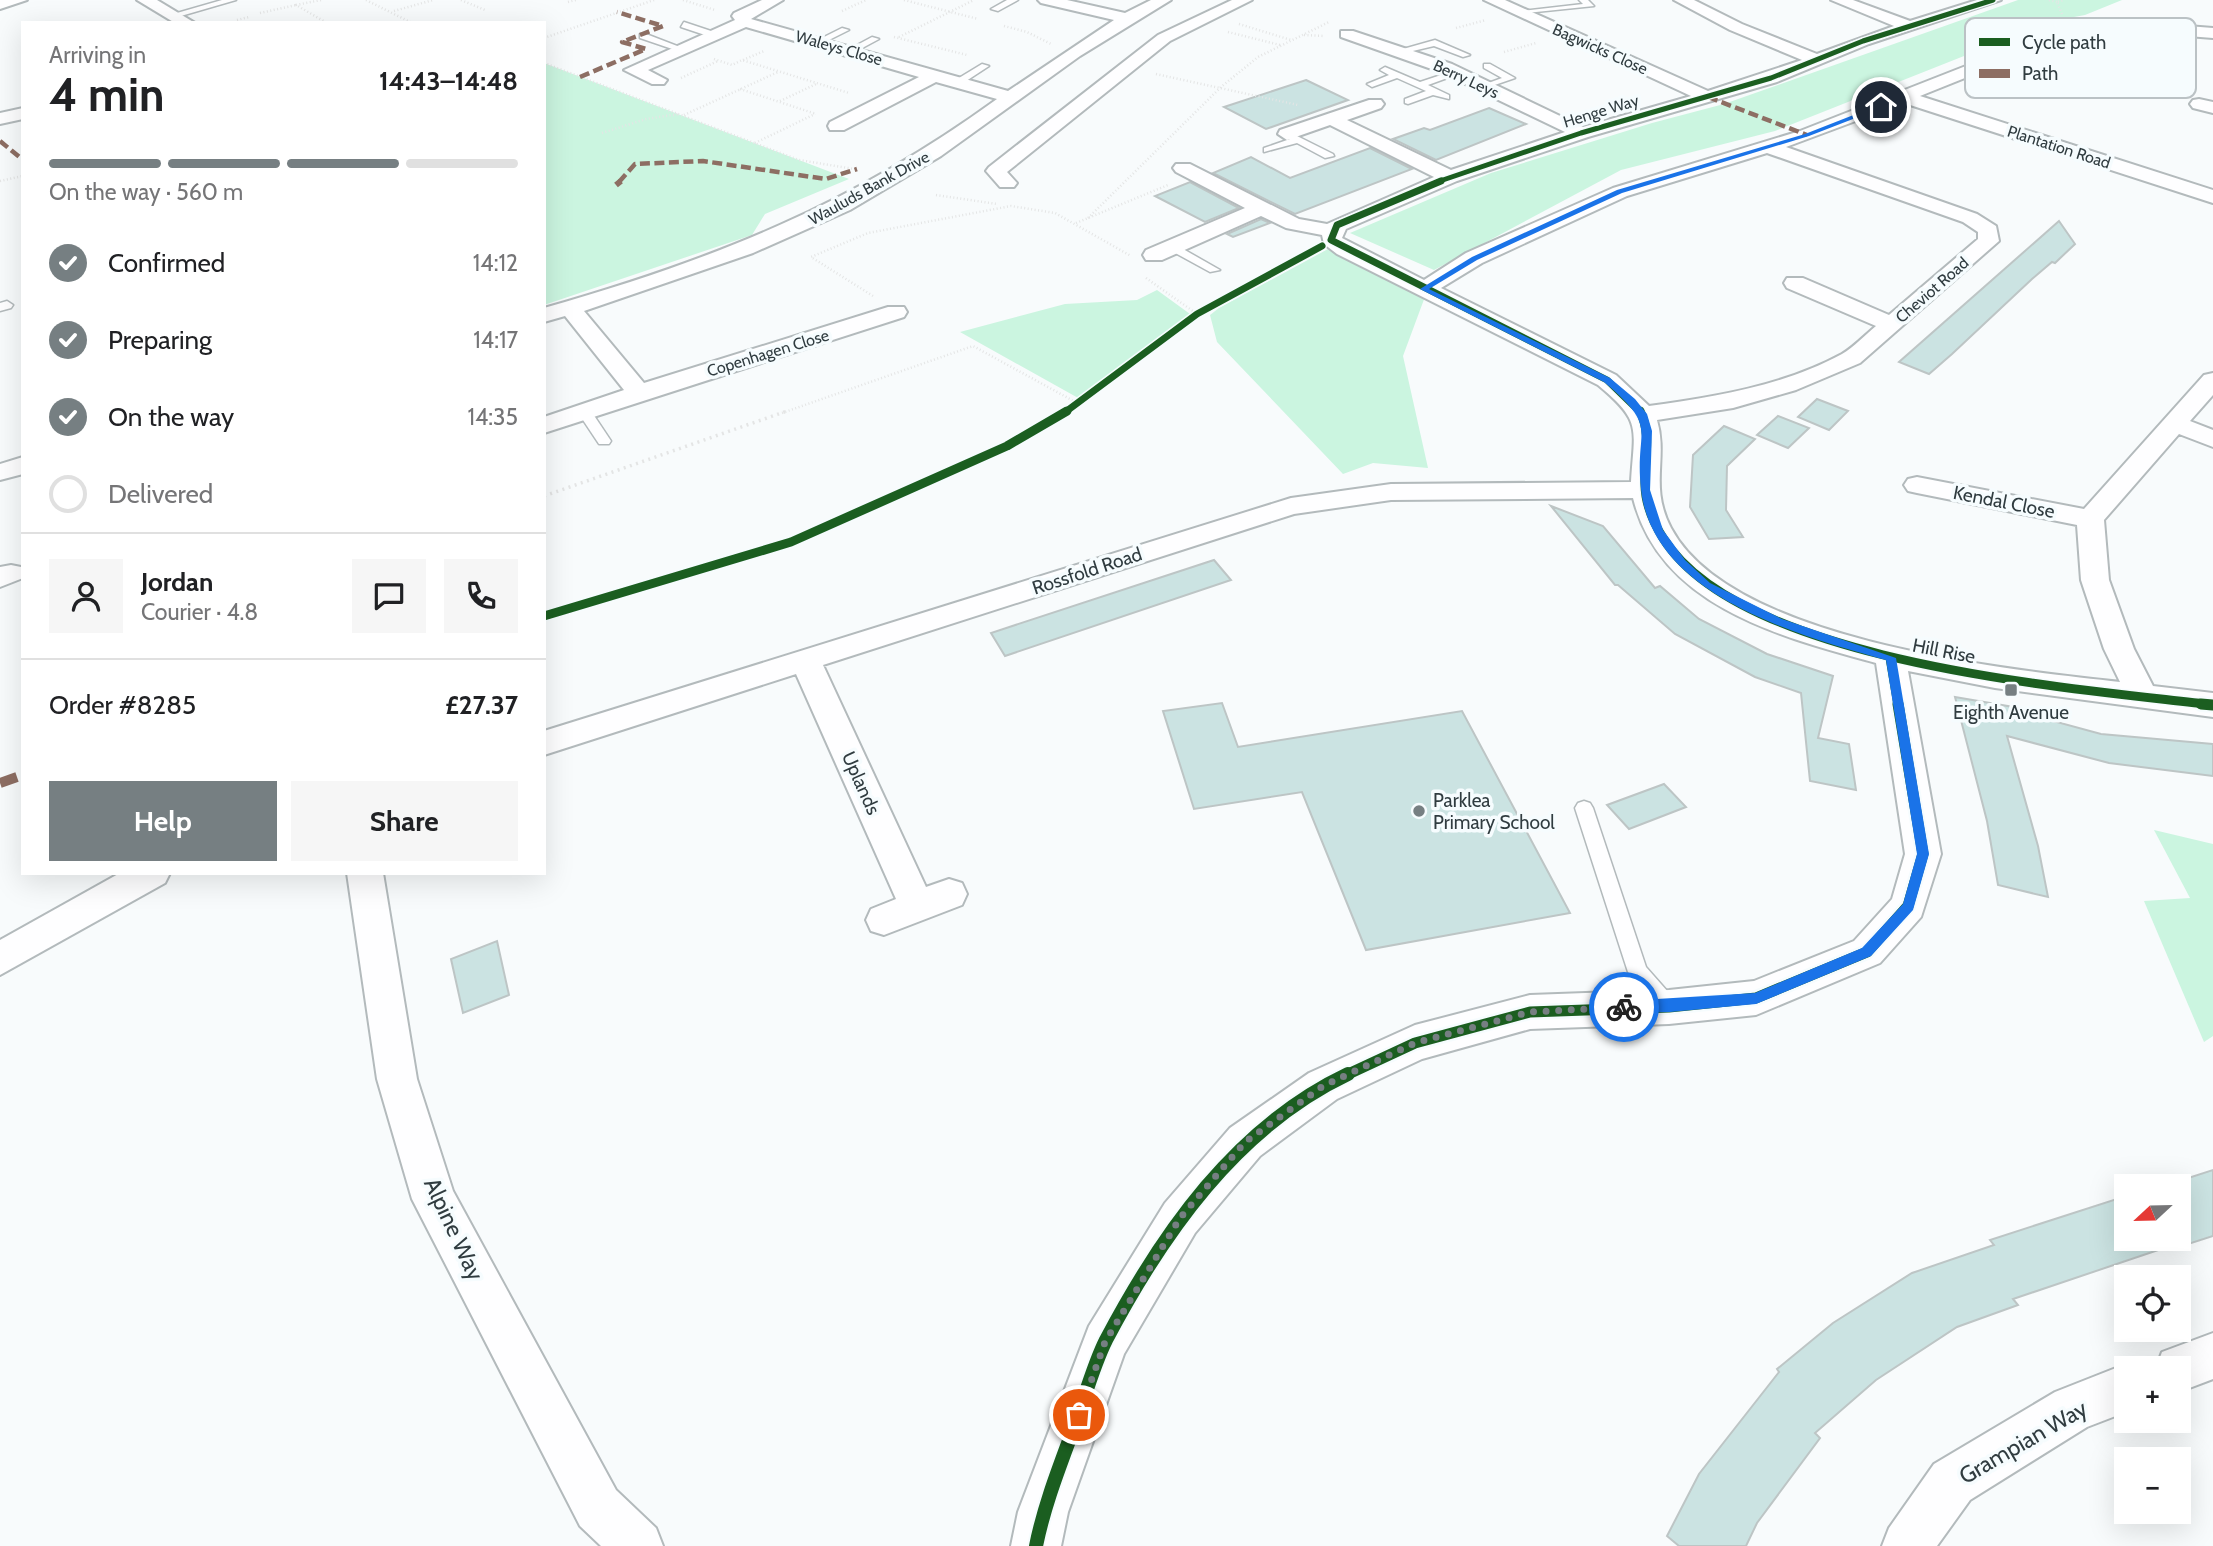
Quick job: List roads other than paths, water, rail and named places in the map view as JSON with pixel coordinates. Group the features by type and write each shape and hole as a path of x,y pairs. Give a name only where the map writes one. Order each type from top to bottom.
{"street":[{"path":"0,4 19,0"},
{"path":"145,0 181,19"},
{"path":"658,79 633,70 714,35 775,0"},
{"path":"1046,0 1164,38"},
{"name":"Wauluds Bank Drive","path":"546,314 650,283 783,235 862,196 923,159 1119,22 1163,0"},
{"path":"1007,183 996,171 1124,68 1164,38 1244,0"},
{"name":"Bagwicks Close","path":"1492,0 1708,97"},
{"path":"1682,0 1736,27 1815,59"},
{"path":"1839,0 1909,26"},
{"name":"Henge Way","path":"1332,231 1337,225 1450,177 1581,133 1771,78 1815,59 1993,0"},
{"name":"Waleys Close","path":"742,19 932,77 1009,97"},
{"name":"Berry Leys","path":"1347,34 1401,51 1455,73 1581,133"},
{"path":"1424,289 1474,258 1620,192 1767,147 1965,72"},
{"path":"841,124 932,77"},
{"name":"Plantation Road","path":"1905,97 2213,197"},
{"path":"1292,137 1331,119 1375,104"},
{"path":"0,119 21,114"},
{"path":"1331,119 1450,177"},
{"name":"Cheviot Road","path":"1643,414 1724,403 1787,385 1852,358 1988,241 1989,230 1970,218 1767,147"},
{"path":"1183,168 1293,224 1332,231 1331,240 1345,249 1607,380 1643,414"},
{"path":"1163,251 1261,208"},
{"path":"1795,283 1893,325"},
{"path":"570,308 639,393"},
{"name":"Copenhagen Close","path":"546,424 896,312"},
{"path":"2141,695 2119,649 2095,580 2090,519 2173,422 2213,380"},
{"name":"Hill Rise","path":"1643,414 1647,431 1645,490 1658,531 1681,562 1707,586 1778,621 1827,640 1891,658 1992,678 2213,705"},
{"path":"2173,422 2213,439"},
{"path":"0,472 21,466"},
{"name":"Kendal Close","path":"1917,485 2090,519"},
{"name":"Rossfold Road","path":"546,742 1291,506 1391,492 1645,490"},
{"path":"1036,1546 1043,1512 1105,1342 1180,1218 1245,1142 1323,1086 1415,1043 1530,1012 1670,1007 1756,998 1867,952 1908,906 1923,854 1891,658"},
{"name":"Uplands","path":"805,659 933,900 884,920"},
{"path":"0,959 148,875"},
{"name":"Alpine Way","path":"365,875 397,1079 434,1199 598,1508 638,1546"},
{"path":"2191,1364 2213,1356"},
{"name":"Grampian Way","path":"1907,1546 1952,1482 2072,1409 2114,1393"}],"lane":[{"path":"181,19 232,0"},
{"path":"995,9 1014,0"},
{"path":"1537,0 1548,9"},
{"path":"1517,12 1590,6 1583,0"},
{"path":"684,25 714,35"},
{"path":"818,42 845,30"},
{"path":"643,36 677,51"},
{"path":"850,51 875,39"},
{"path":"1401,51 1435,43 1466,55"},
{"path":"957,83 985,66"},
{"path":"1486,88 1510,78 1488,66"},
{"path":"1385,70 1447,97"},
{"path":"1420,85 1455,73"},
{"path":"1372,84 1398,75"},
{"path":"1408,101 1434,91"},
{"path":"1268,150 1292,137 1329,156"},
{"path":"1163,251 1214,270"},
{"path":"584,411 604,441"},
{"path":"1584,808 1638,972 1670,1007"}],"place":[{"name":"Eighth Avenue","path":"2011,690"},
{"name":"Parklea Primary School","path":"1419,811"}]}
